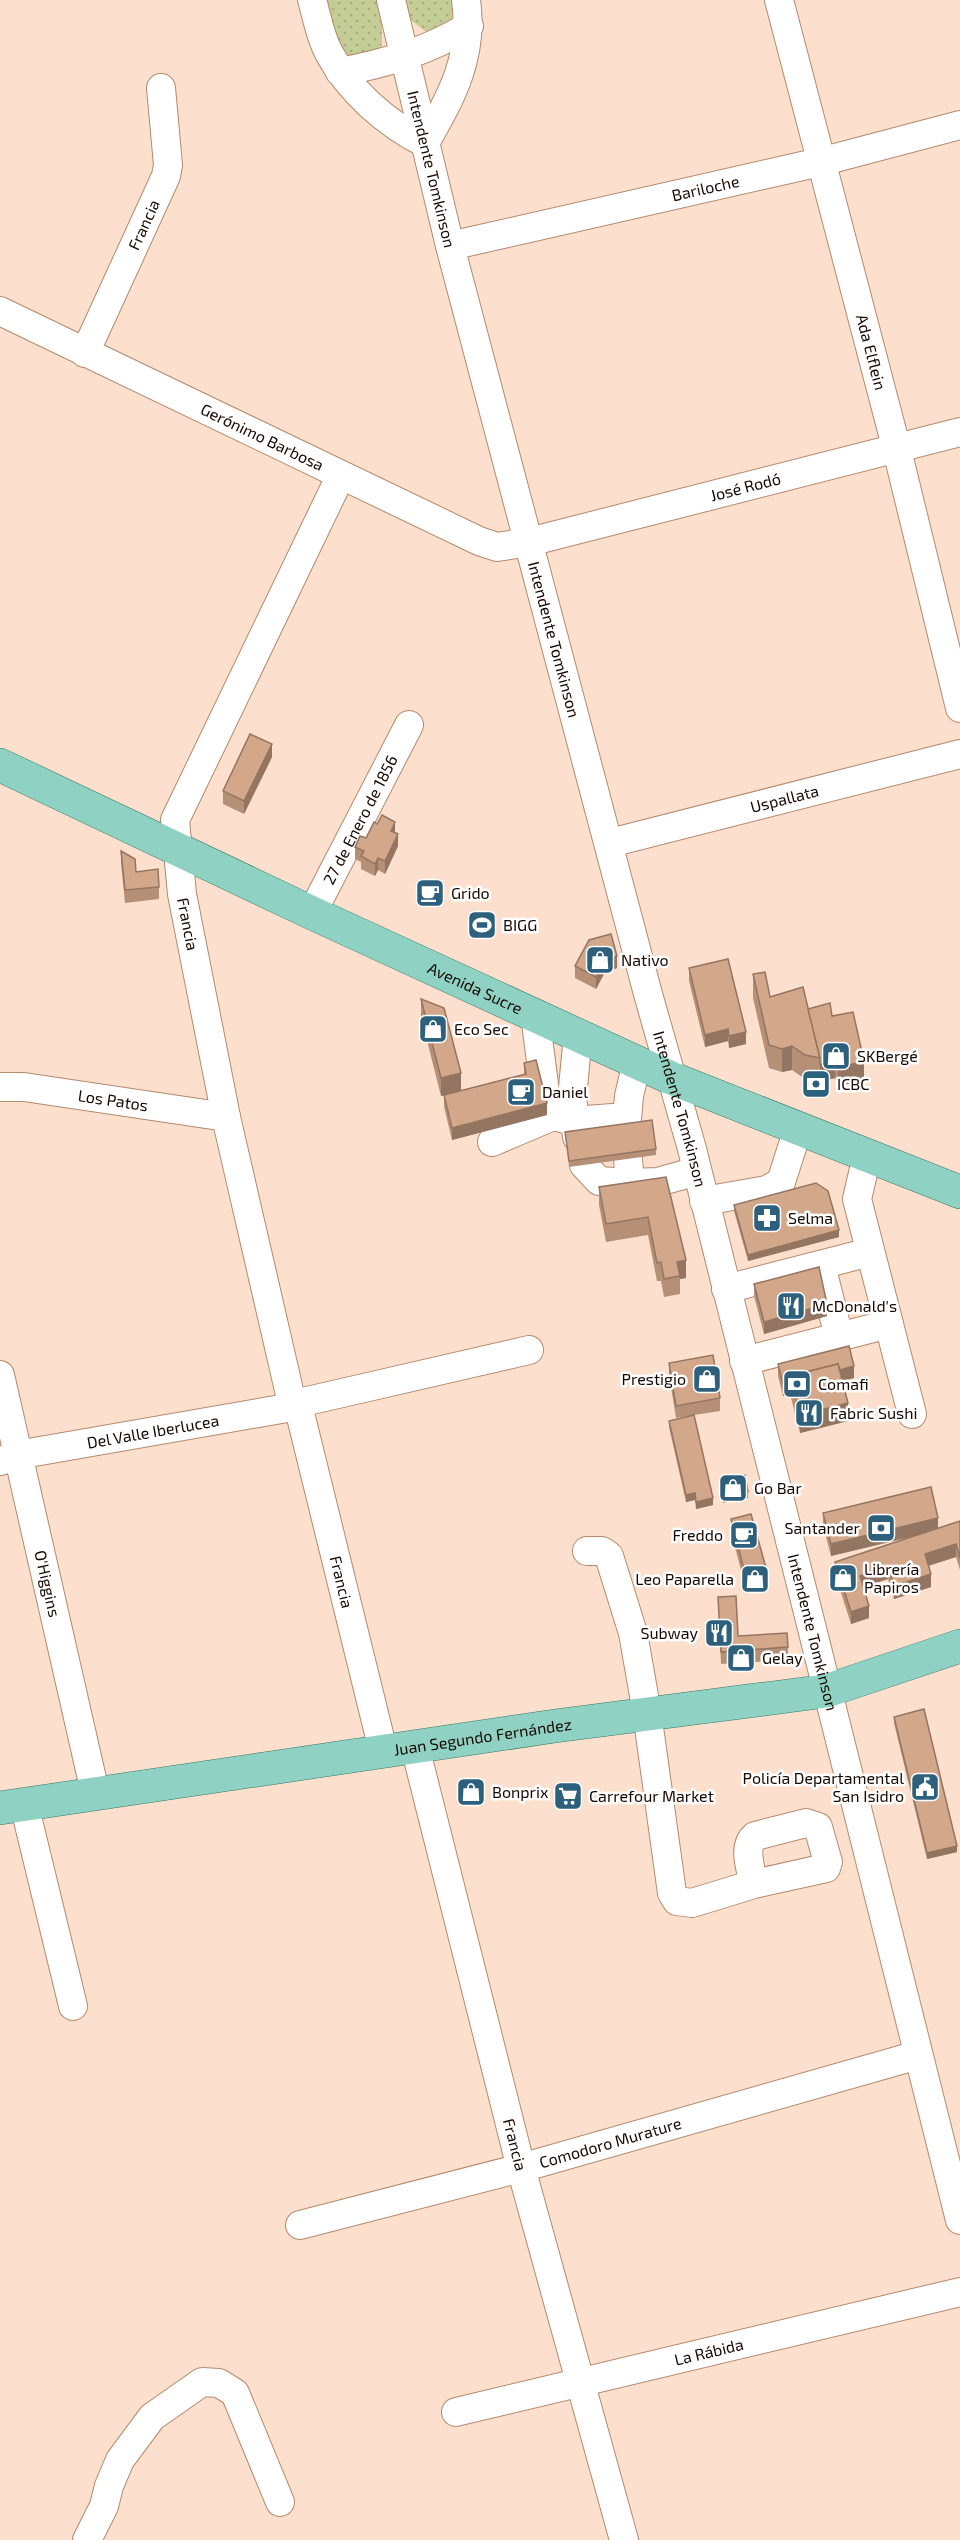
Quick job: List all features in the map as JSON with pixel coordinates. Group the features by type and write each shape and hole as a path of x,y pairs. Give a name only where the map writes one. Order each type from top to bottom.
{"main road":[{"name":"Avenida Sucre","path":"0,765 312,913 672,1078 960,1192"},
{"name":"Juan Segundo Fernández","path":"12,1806 383,1750 647,1713 826,1691 960,1646"}],"street":[{"path":"312,0 327,51 340,72 391,124 425,143 450,98 465,56 468,13"},
{"name":"Intendente Tomkinson","path":"391,0 450,246 697,1171 960,2220"},
{"name":"Ada Elflein","path":"779,0 897,450 960,708"},
{"path":"340,72 405,57 439,45 468,13"},
{"name":"Francia","path":"85,353 166,176 168,165 161,88"},
{"name":"Bariloche","path":"450,246 820,162 960,125"},
{"name":"Gerónimo Barbosa","path":"0,311 340,477 479,541 497,547 529,542"},
{"name":"José Rodó","path":"529,542 897,450 960,432"},
{"name":"Francia","path":"340,477 175,820 182,894 226,1118 295,1405 383,1750"},
{"name":"27 de Enero de 1856","path":"312,913 409,725"},
{"name":"Uspallata","path":"610,843 960,754"},
{"path":"535,1015 545,1092 567,1125"},
{"path":"567,1125 578,1035"},
{"path":"492,1142 567,1125 626,1123 637,1062"},
{"name":"Los Patos","path":"0,1087 24,1087 226,1118"},
{"path":"704,1201 767,1190 781,1182 798,1129"},
{"path":"867,1156 857,1199 912,1414"},
{"path":"584,1165 599,1181 629,1171 658,1182 697,1171"},
{"path":"726,1289 870,1252"},
{"path":"821,1265 839,1337"},
{"path":"744,1361 889,1324"},
{"name":"Del Valle Iberlucea","path":"9,1458 295,1405 529,1350"},
{"name":"O'Higgins","path":"0,1375 9,1458 95,1792"},
{"path":"587,1551 602,1551 609,1556 633,1633 647,1713 672,1893 678,1901 692,1903 754,1884 826,1868 828,1862 818,1827 806,1823 755,1836 749,1840 747,1848 754,1884"},
{"name":"Francia","path":"415,1747 521,2168 624,2540"},
{"path":"12,1806 73,2006"},
{"name":"Comodoro Murature","path":"300,2225 521,2168 918,2055"},
{"name":"La Rábida","path":"456,2412 960,2292"},
{"path":"87,2540 104,2506 108,2486 120,2460 152,2417 202,2382 219,2383 235,2393 280,2502"}],"green space":[{"path":"317,0 379,0 382,14 382,45 364,58 342,55"},
{"path":"401,0 459,0 456,27 432,36 408,18"}],"building":[{"path":"250,734 272,744 244,801 223,791"},
{"path":"382,815 395,822 391,831 398,834 385,861 378,858 375,864 361,856 364,851 355,847 360,836 366,838 374,822 377,824"},
{"path":"121,851 135,859 136,872 158,869 159,887 125,890"},
{"path":"611,934 617,956 605,960 596,977 575,966 589,940"},
{"path":"728,959 746,1032 729,1036 728,1029 705,1035 689,968"},
{"path":"765,972 770,997 803,987 820,1058 805,1055 792,1046 782,1049 769,1045 753,974"},
{"path":"421,999 444,1008 461,1073 441,1078"},
{"path":"830,1003 832,1016 853,1012 864,1061 838,1068 835,1060 820,1064 808,1009"},
{"path":"536,1060 547,1103 452,1128 444,1095 526,1074 524,1063"},
{"path":"652,1120 656,1149 569,1161 565,1132"},
{"path":"666,1177 686,1260 677,1262 680,1276 664,1279 661,1262 657,1263 648,1217 606,1224 599,1187"},
{"path":"816,1183 828,1191 839,1230 748,1255 734,1205"},
{"name":"McDonald's","path":"819,1267 827,1304 764,1322 754,1284"},
{"path":"849,1346 854,1366 840,1370 838,1364 790,1376 790,1382 783,1384 778,1364"},
{"path":"713,1355 720,1398 676,1406 669,1363"},
{"path":"838,1364 848,1403 800,1415 790,1376"},
{"path":"694,1415 713,1498 696,1502 695,1493 686,1495 669,1421"},
{"path":"745,1475 748,1492 723,1497 720,1479"},
{"name":"Santander","path":"931,1487 938,1518 831,1544 823,1513"},
{"path":"751,1514 768,1575 747,1581 731,1519"},
{"path":"960,1521 960,1558 956,1544 925,1554 931,1574 894,1586 888,1567 860,1576 869,1606 851,1612 835,1562"},
{"path":"736,1596 738,1636 787,1633 788,1647 721,1652 718,1597"},
{"name":"Policía Departamental San Isidro","path":"924,1709 957,1846 927,1853 894,1717"}],"place":[{"name":"Grido","path":"430,893"},
{"name":"BIGG","path":"482,925"},
{"name":"Nativo","path":"600,960"},
{"name":"Eco Sec","path":"433,1029"},
{"name":"SKBergé","path":"836,1056"},
{"name":"ICBC","path":"816,1084"},
{"name":"Daniel","path":"521,1092"},
{"name":"Selma","path":"767,1218"},
{"name":"McDonald's","path":"791,1306"},
{"name":"Prestigio","path":"707,1379"},
{"name":"Comafi","path":"797,1384"},
{"name":"Fabric Sushi","path":"809,1413"},
{"name":"Go Bar","path":"733,1488"},
{"name":"Santander","path":"881,1528"},
{"name":"Freddo","path":"744,1535"},
{"name":"Librería Papiros","path":"843,1578"},
{"name":"Leo Paparella","path":"755,1579"},
{"name":"Subway","path":"719,1633"},
{"name":"Gelay","path":"741,1658"},
{"name":"Policía Departamental San Isidro","path":"925,1787"},
{"name":"Bonprix","path":"471,1792"},
{"name":"Carrefour Market","path":"568,1796"}]}
